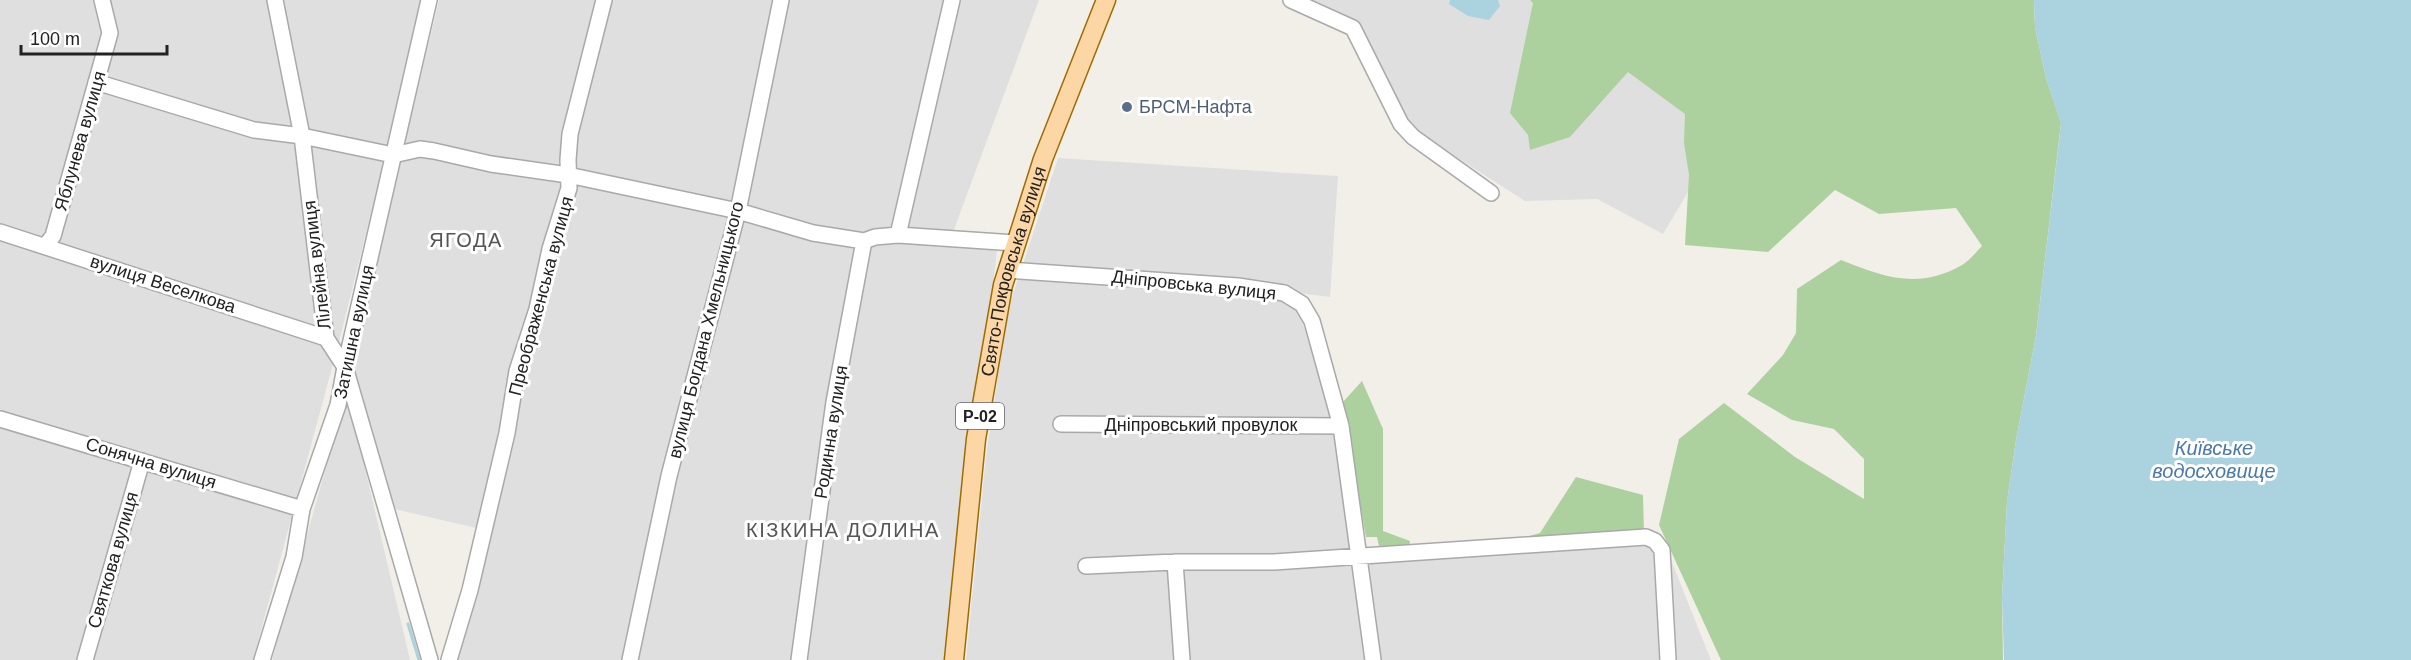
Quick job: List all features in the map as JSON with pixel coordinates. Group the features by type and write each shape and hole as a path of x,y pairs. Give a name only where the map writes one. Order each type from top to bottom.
{"main road":[{"name":"Свято-Покровська вулиця","path":"954,660 976,439 997,313 1015,243 1043,159 1106,0"}],"street":[{"name":"Яблунева вулиця","path":"46,245 53,236 110,33 102,0"},
{"name":"Лілейна вулиця","path":"275,0 302,136 326,338 345,367 429,660"},
{"name":"Затишна вулиця","path":"262,660 294,557 302,509 338,405 429,0"},
{"name":"Преображенська вулиця","path":"449,660 470,590 507,433 517,370 537,309 550,249 569,188 570,134 603,0"},
{"name":"вулиця Богдана Хмельницького","path":"630,660 669,476 738,211 781,0"},
{"path":"898,236 952,0"},
{"path":"1291,0 1353,28 1401,124 1413,137 1491,194"},
{"path":"96,82 254,130 302,136 393,155 420,149 491,164 568,175 738,211 813,233 864,241 875,237 898,236 1015,243"},
{"name":"вулиця Веселкова","path":"0,232 46,245 326,338"},
{"name":"Родинна вулиця","path":"799,660 834,402 864,241"},
{"name":"Дніпровська вулиця","path":"1007,270 1227,285 1284,293 1302,304 1312,321 1341,426 1373,660"},
{"name":"Сонячна вулиця","path":"0,419 302,509"},
{"name":"Дніпровський провулок","path":"1061,424 1341,426"},
{"name":"Святкова вулиця","path":"85,660 142,461"},
{"path":"1086,566 1175,562 1274,562 1646,537 1655,541 1662,550 1668,660"},
{"path":"1175,562 1182,660"}],"shaded area":[{"path":"0,0 424,0 340,338 253,660 0,660"},
{"path":"439,0 1039,0 949,243 997,251 948,660 456,660 485,530 394,509 351,366"},
{"path":"1302,0 1601,0 1734,115 1663,234 1597,199 1525,201 1417,132 1399,111 1356,25"},
{"path":"1058,158 1338,176 1330,297 1298,293 1298,308 1337,430 1356,561 1644,543 1667,550 1711,660 966,660 986,456 1008,309"},
{"path":"347,392 410,660 272,660"}],"green space":[{"path":"1530,0 2034,0 2035,27 2046,78 2061,123 2036,336 2016,440 2007,502 2002,598 2003,660 1721,660 1659,525 1679,439 1724,403 1795,457 1864,499 1864,459 1834,429 1792,420 1747,394 1783,355 1796,333 1797,289 1841,260 1887,276 1916,279 1946,273 1962,265 1982,246 1956,208 1879,214 1835,190 1768,252 1685,245 1689,175 1684,143 1685,114 1628,72 1570,137 1530,150 1528,135 1510,113 1533,3"},
{"path":"1362,381 1383,429 1383,531 1410,541 1409,550 1380,551 1377,537 1366,537 1342,403"},
{"path":"1576,477 1643,495 1644,533 1524,541 1526,537 1540,533"}],"water":[{"path":"1450,0 1498,0 1500,6 1489,20 1468,16 1449,4"},
{"name":"Київське водосховище","path":"2034,0 2411,0 2411,660 2004,660 2002,598 2007,502 2016,440 2036,336 2061,124 2046,78 2035,27"}],"waterway":[{"path":"408,624 419,660"}],"place":[{"name":"БРСМ-Нафта","path":"1127,107"}],"district":[{"name":"ЯГОДА","path":"466,240"},
{"name":"КІЗКИНА ДОЛИНА","path":"843,530"}]}
